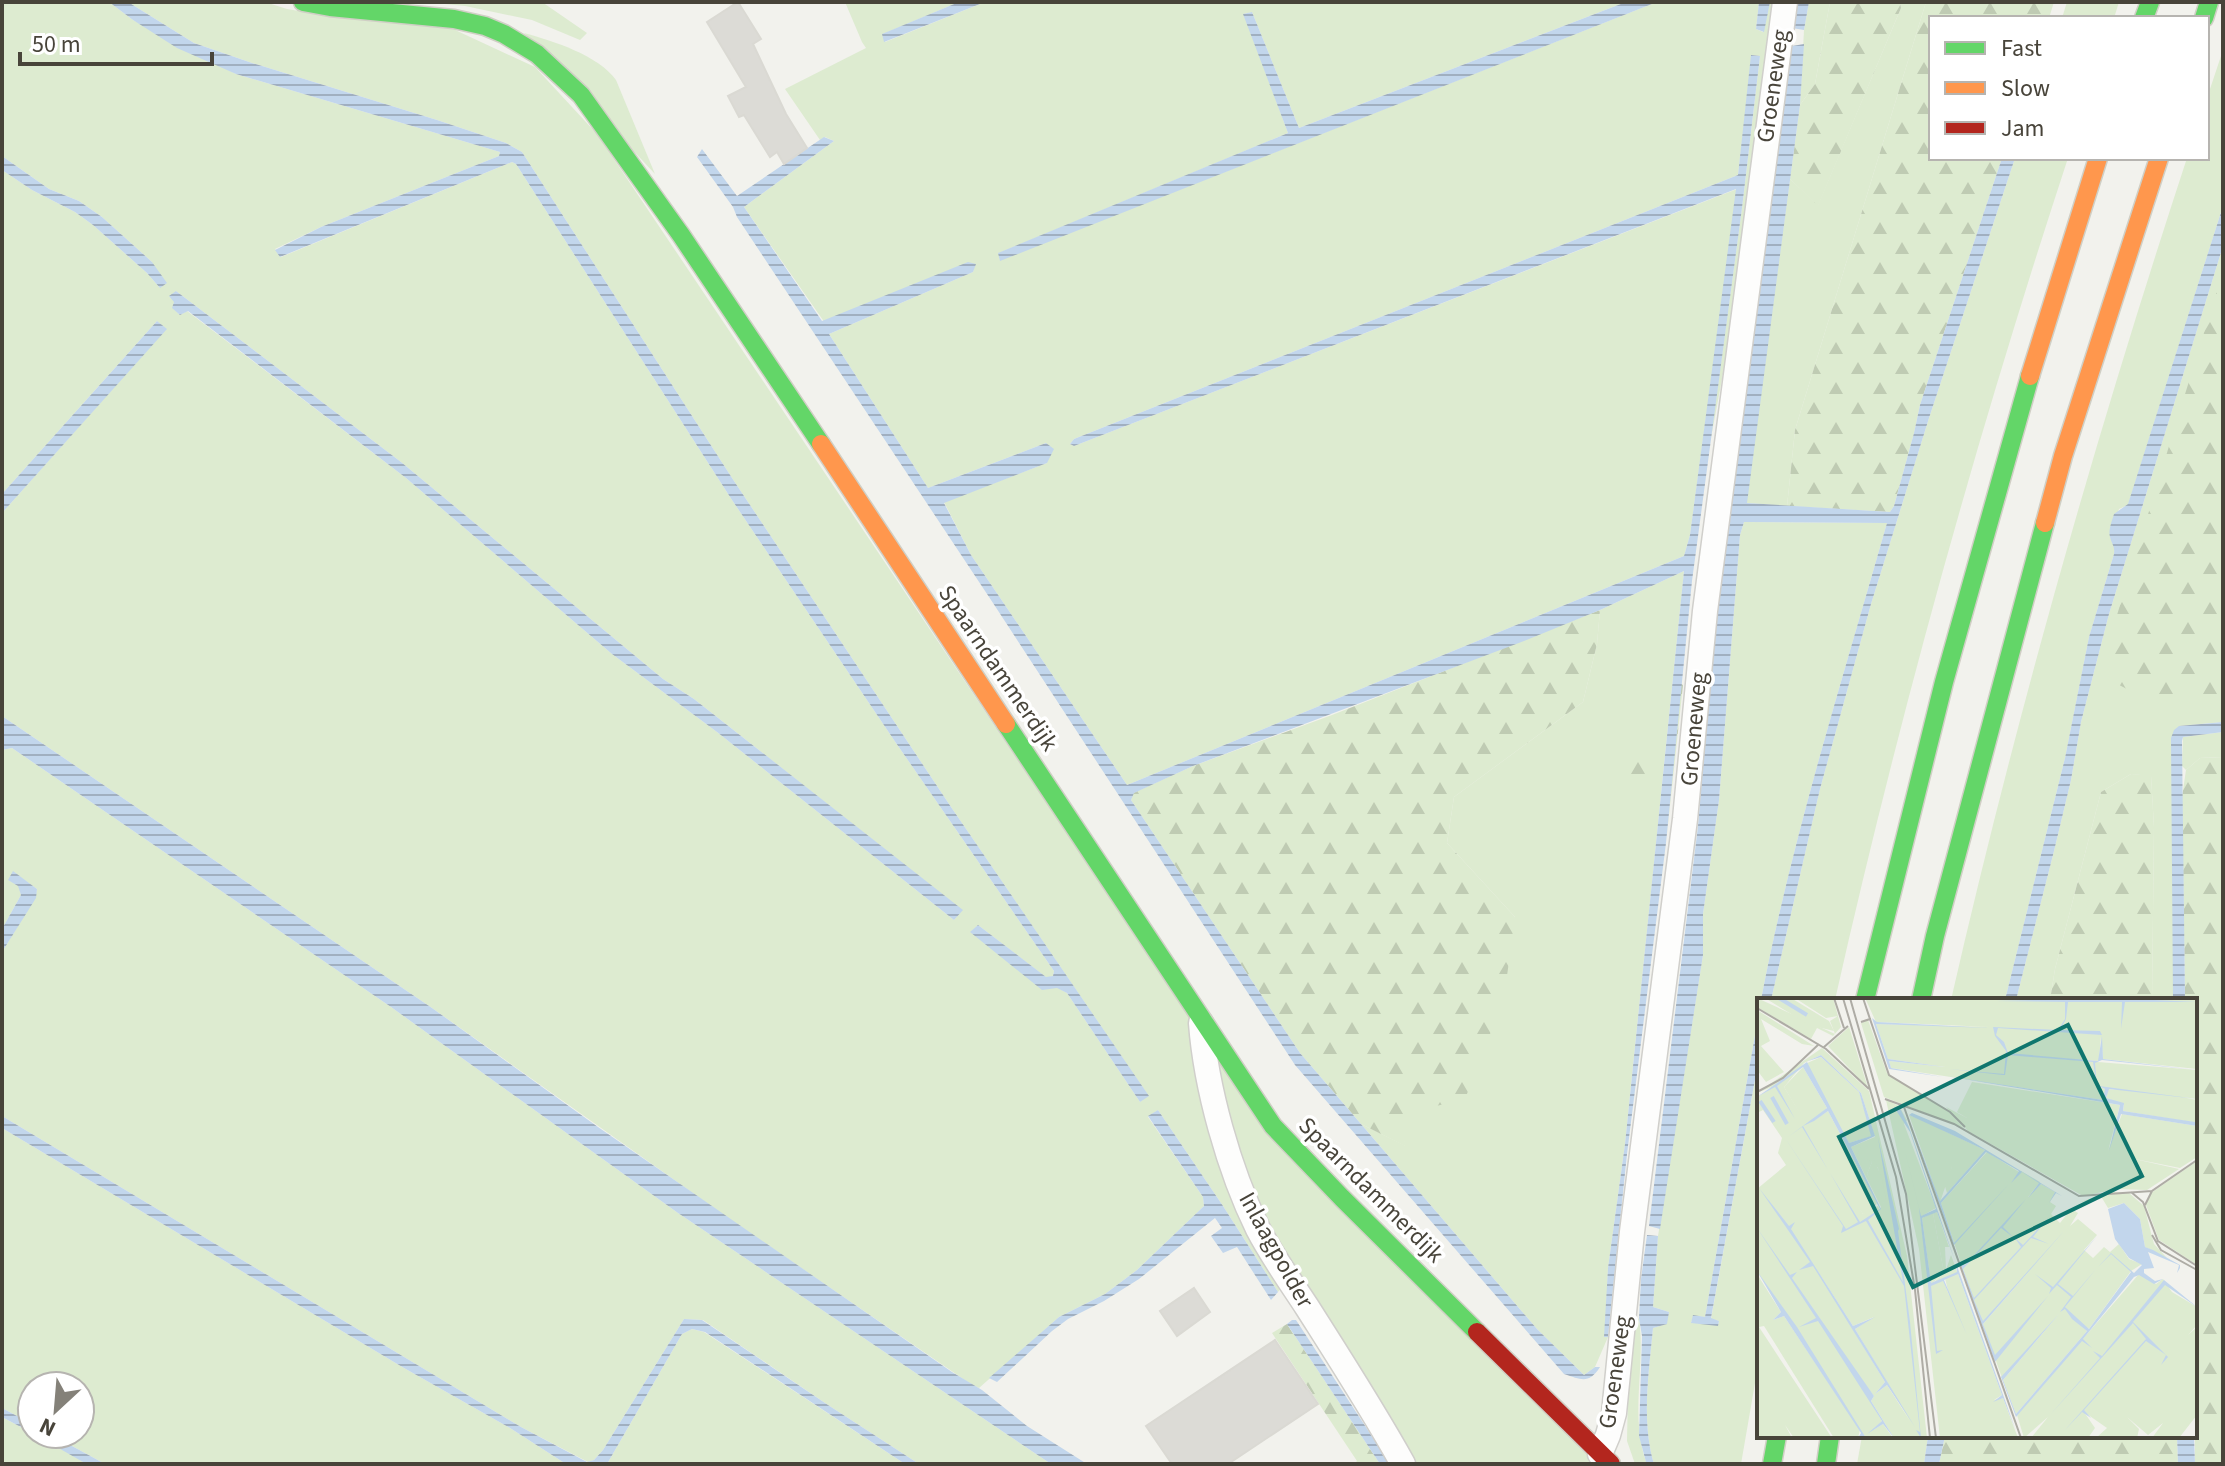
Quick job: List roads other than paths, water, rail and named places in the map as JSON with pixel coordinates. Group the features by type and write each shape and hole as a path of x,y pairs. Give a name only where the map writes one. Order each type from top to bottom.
{"main road":[{"name":"Spaarndammerdijk","path":"303,2 454,19 485,26 537,54 581,95 681,235 1262,1111 1286,1140 1605,1459"},
{"path":"1865,998 1923,760 2011,440 2097,160"},
{"path":"1921,998 1935,936 2063,456 2158,160"},
{"path":"1772,1464 1777,1438"},
{"path":"1826,1464 1830,1438"}],"street":[{"name":"Groeneweg","path":"1605,1459 1614,1413 1632,1232 1685,819 1705,611 1785,2"},
{"name":"Inlaagpolder","path":"1200,1016 1204,1051 1221,1123 1249,1209 1275,1257 1403,1464"}],"water":[{"path":"109,2 128,2 194,43 437,120 506,143 522,152 732,478 951,807 1149,1096 1140,1102 1067,993 1057,988 1042,990 970,932 978,925 1046,977 1053,976 1054,971 732,500 516,164 512,162 280,257 275,250 321,227 499,156 500,152 236,74 177,48"},
{"path":"959,2 985,2 884,42 882,34"},
{"path":"1626,2 1657,2 1000,261 998,253 1288,133 1243,14 1252,12 1299,128"},
{"path":"1759,2 1770,2 1764,32 1756,29"},
{"path":"1794,2 1809,2 1804,30 1792,28"},
{"path":"1804,44 1800,105 1747,503 1890,512 1920,405 2001,160 2014,160 1871,604 1820,789 1771,998 1761,998 1787,879 1887,523 1744,522 1740,535 1719,800 1703,914 1703,955 1660,1229 1649,1226 1698,826 1715,621 1780,111 1792,46"},
{"path":"1751,55 1760,56 1692,581 1666,843 1627,1154 1608,1337 1604,1337 1608,1268 1625,1144 1684,571 1529,639 1193,766 1134,793 1131,800 1300,1053 1537,1329 1584,1375 1600,1367 1589,1378 1580,1379 1564,1374 1295,1065 733,207 697,157 702,149 737,196 824,137 834,141 744,207 822,321 968,262 976,264 973,272 829,334 928,488 1046,443 1054,449 1047,463 944,503 971,555 1127,785 1684,556 1690,535 1736,189 1074,446 1070,444 1074,439 1738,175"},
{"path":"2,156 49,189 79,201 102,217 152,262 167,283 160,288 93,225 2,170"},
{"path":"2223,206 2223,246 2109,614 2017,998 2005,998 2065,758 2089,637 2114,554 2110,526 2114,514 2128,504"},
{"path":"176,291 401,462 663,679 694,699 963,910 954,920 717,732 612,654 406,478 188,311 180,315 172,308 174,302 169,296"},
{"path":"157,321 167,329 2,513 2,494"},
{"path":"2,716 432,1008 598,1127 982,1390 1027,1426 1087,1464 1051,1464 678,1213 391,1007 12,748 2,750"},
{"path":"2223,722 2223,732 2183,737 2182,741 2185,998 2173,998 2171,738 2179,726"},
{"path":"13,871 37,889 36,898 2,952 2,929 21,895 18,886 8,880"},
{"path":"1757,1024 1757,1069 1711,1318 1719,1321 1718,1326 1691,1323 1693,1315 1705,1317"},
{"path":"1158,1110 1278,1292 1271,1300 1237,1247 1223,1253 1211,1236 1222,1228 1215,1218 1139,1279 1052,1331 997,1382 989,1378 1059,1317 1105,1294 1137,1270 1204,1206 1203,1197 1148,1116"},
{"path":"2,1116 521,1427 587,1462 594,1460 603,1450 684,1319 702,1320 919,1464 905,1464 705,1332 692,1329 682,1334 607,1464 566,1464 2,1128"},
{"path":"1647,1235 1658,1236 1653,1307 1669,1312 1667,1324 1653,1328 1647,1414 1654,1464 1647,1464 1639,1436 1642,1336 1639,1318"},
{"path":"1296,1320 1390,1464 1380,1464 1287,1324"},
{"path":"2,1408 16,1415 16,1424 2,1417"},
{"path":"1928,1438 1945,1438 1939,1464 1924,1464"},
{"path":"2177,1438 2194,1438 2195,1464 2178,1464"},
{"path":"62,1450 79,1450 105,1464 81,1464 83,1462"}]}
